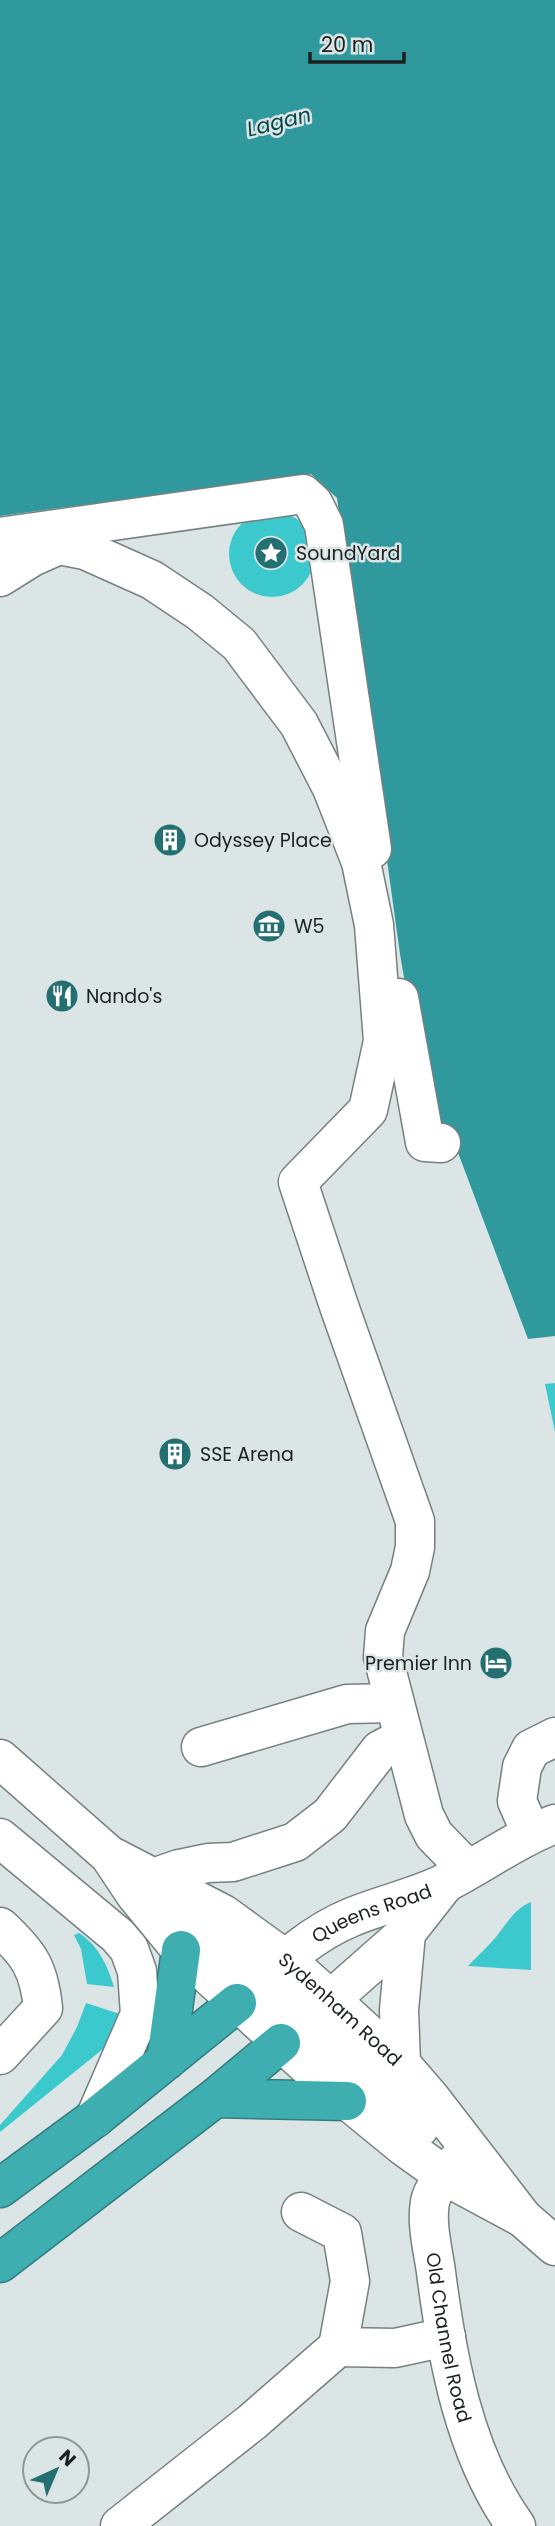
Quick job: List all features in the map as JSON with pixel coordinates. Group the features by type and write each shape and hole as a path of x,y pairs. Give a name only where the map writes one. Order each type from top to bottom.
{"highway":[{"path":"166,2061 181,1950"},
{"path":"0,2188 166,2061 261,1981"},
{"path":"0,2263 215,2098 306,2022"},
{"path":"215,2098 347,2101"}],"street":[{"path":"0,537 303,494 313,503 324,525 373,852 425,1142 441,1143"},
{"path":"0,577 32,557 59,545 85,551 152,580 200,612 239,644 299,724 331,788 361,862 374,925 383,1041 368,1110 298,1182 415,1521 415,1548 410,1571 385,1630 383,1657 424,1815 456,1876"},
{"path":"201,1747 346,1704 399,1720"},
{"path":"261,1981 152,1886 194,1866 233,1861 295,1842 330,1815 380,1750 399,1720"},
{"path":"543,1828 516,1801 522,1768 531,1749 555,1737"},
{"name":"Sydenham Road","path":"0,1759 108,1855 152,1886 181,1950 261,1981 306,2022 401,2064 432,2100 460,2170"},
{"name":"Queens Road","path":"261,1981 316,1936 349,1918 456,1876 543,1828"},
{"path":"0,1838 118,1936 129,1949 137,1971 140,2014 94,2118"},
{"name":"Queens Road","path":"306,2022 406,1933 456,1876"},
{"path":"0,1927 24,1949 41,1981 43,2008 0,2055"},
{"path":"401,2064 399,2010 406,1933"},
{"name":"Sydenham Road","path":"261,1981 306,2022 347,2101 460,2170 555,2246"},
{"path":"306,2022 460,2170"},
{"name":"Old Channel Road","path":"460,2170 431,2198 429,2208 431,2241 446,2337 459,2397 479,2459 516,2526"},
{"path":"120,2526 252,2422 338,2347 350,2281 342,2234 301,2212"},
{"path":"338,2347 395,2348 446,2337"}],"shaded area":[{"path":"272,511 288,515 302,524 311,538 315,554 311,570 302,584 288,593 272,597 256,593 242,584 233,570 229,554 233,538 242,524 256,515"},
{"path":"555,1383 555,1432 545,1384"},
{"path":"531,1902 531,1970 468,1966 492,1942 516,1911"},
{"path":"79,1933 92,1944 101,1957 114,1987 87,1984 81,1949 74,1935"},
{"path":"86,2003 123,2015 108,2045 0,2132 0,2125 62,2055"}],"water":[{"name":"Lagan","path":"0,0 555,0 555,1336 528,1339 451,1134 431,1136 400,954 337,498 311,474 0,516"}],"place":[{"name":"SoundYard","path":"271,553"},
{"name":"Odyssey Place","path":"170,840"},
{"name":"W5","path":"269,926"},
{"name":"Nando's","path":"62,996"},
{"name":"SSE Arena","path":"175,1454"},
{"name":"Premier Inn","path":"496,1663"}]}
